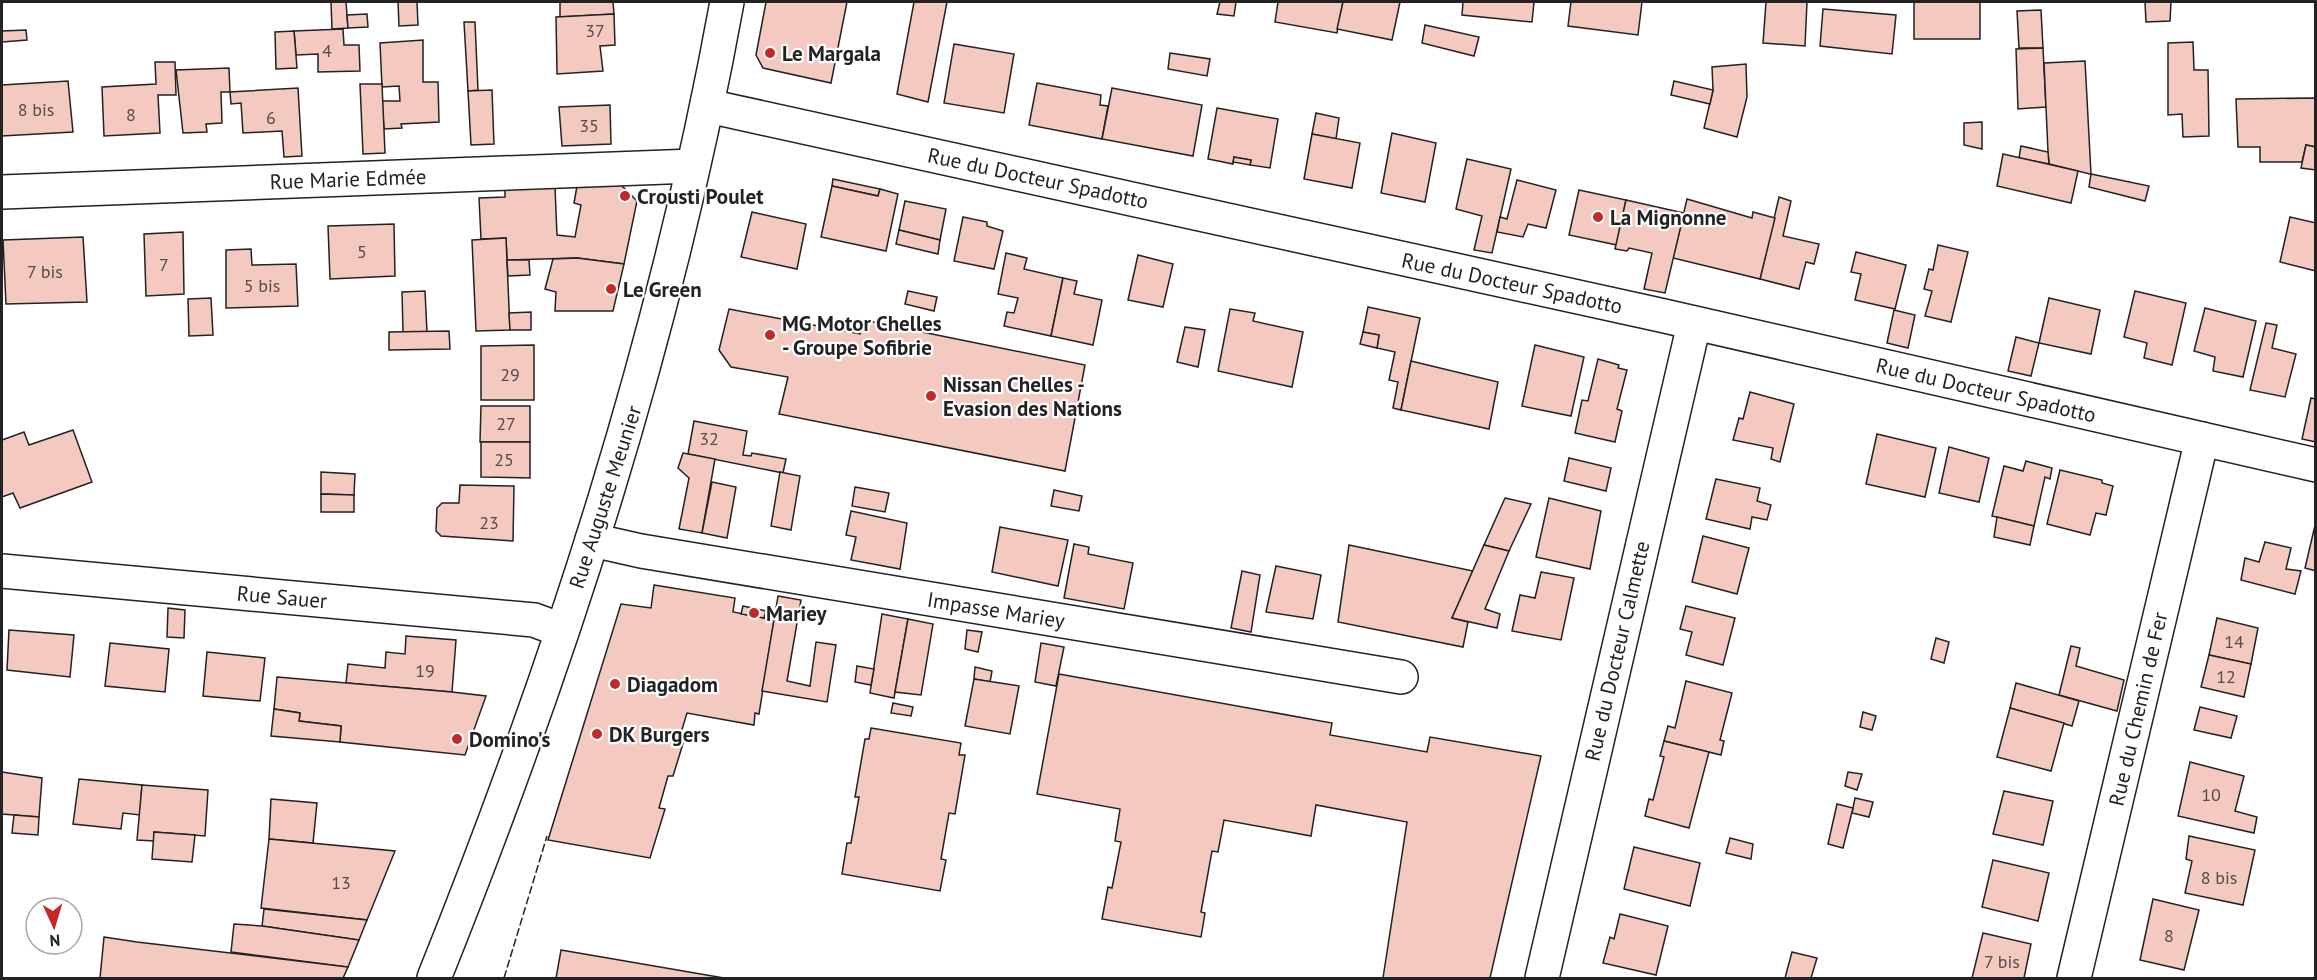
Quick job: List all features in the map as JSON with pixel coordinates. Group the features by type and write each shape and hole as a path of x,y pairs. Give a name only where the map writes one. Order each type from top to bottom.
{"street":[{"name":"Rue Auguste Meunier","path":"434,978 475,878 541,695 638,396 684,217 728,2"},
{"name":"Rue du Docteur Spadotto","path":"708,106 1694,324 2316,465"},
{"name":"Rue Marie Edmée","path":"2,192 693,166"},
{"name":"Rue du Docteur Calmette","path":"1542,978 1694,324"},
{"name":"Rue du Chemin de Fer","path":"2074,978 2202,439"},
{"name":"Impasse Mariey","path":"592,540 641,551 1401,677"},
{"name":"Rue Sauer","path":"2,571 534,620 561,630"}],"building":[{"path":"331,2 346,2 348,28 332,29"},
{"path":"398,2 417,2 418,25 399,26"},
{"path":"560,2 613,2 614,14 560,17"},
{"path":"766,2 847,2 831,83 763,68 756,55"},
{"path":"914,2 947,2 928,102 897,94"},
{"path":"1220,2 1236,2 1234,16 1217,14"},
{"path":"1278,2 1343,2 1337,33 1275,22"},
{"path":"1343,2 1400,2 1392,40 1337,29"},
{"path":"1463,2 1534,2 1532,22 1462,15"},
{"path":"1571,2 1642,2 1638,35 1568,26"},
{"path":"1766,2 1807,2 1805,46 1763,43"},
{"path":"1914,2 1980,2 1980,39 1914,39"},
{"path":"2145,2 2171,2 2170,21 2146,22"},
{"path":"1823,9 1896,15 1892,54 1820,46"},
{"path":"2041,10 2043,48 2019,48 2017,11"},
{"path":"367,14 368,27 348,28 347,15"},
{"path":"614,14 615,45 600,46 603,71 557,74 556,17"},
{"path":"464,22 475,22 478,90 468,91"},
{"path":"1425,25 1479,37 1474,56 1422,43"},
{"path":"343,29 344,45 359,45 360,71 318,72 318,54 296,55 294,31"},
{"path":"26,30 27,40 2,42 2,31"},
{"path":"294,31 297,68 276,69 275,32"},
{"path":"423,40 423,82 438,82 439,122 401,124 402,128 384,129 382,101 400,101 399,86 382,87 380,43"},
{"path":"2193,42 2194,70 2208,70 2209,136 2183,137 2182,114 2168,115 2168,43"},
{"path":"954,44 1014,54 1004,113 944,103"},
{"path":"2043,48 2046,107 2018,109 2016,49"},
{"path":"1170,53 1210,59 1207,76 1168,69"},
{"path":"2085,61 2091,174 2049,164 2048,152 2044,63"},
{"path":"155,62 175,62 176,95 158,95 160,133 104,136 102,87 156,84"},
{"path":"1746,64 1747,97 1737,137 1704,128 1713,90 1712,67"},
{"path":"229,68 230,92 221,92 222,123 206,124 207,132 183,133 176,70"},
{"path":"68,81 73,132 2,136 2,85"},
{"path":"1674,81 1713,90 1710,104 1671,95"},
{"path":"1037,83 1101,95 1100,105 1108,106 1102,139 1029,125"},
{"path":"360,84 382,84 385,153 363,154"},
{"path":"298,88 302,156 284,157 282,131 243,133 241,103 231,104 230,92"},
{"path":"1112,88 1202,105 1193,156 1102,139"},
{"path":"492,90 494,144 471,145 468,91"},
{"path":"2316,98 2316,147 2306,145 2302,162 2260,162 2260,147 2238,147 2236,99"},
{"path":"610,105 611,144 562,146 559,107"},
{"path":"1217,108 1278,119 1270,168 1250,165 1251,160 1234,157 1233,164 1208,159"},
{"path":"1316,113 1339,118 1336,139 1312,134"},
{"path":"1982,122 1982,149 1964,145 1964,123"},
{"path":"1392,133 1436,143 1425,202 1381,193"},
{"path":"1312,134 1360,143 1352,188 1304,179"},
{"path":"2306,145 2316,147 2316,170 2301,168"},
{"path":"2021,146 2048,152 2049,164 2019,158"},
{"path":"2003,154 2078,171 2071,203 1997,186"},
{"path":"1234,157 1251,160 1250,165 1233,162"},
{"path":"1467,159 1511,169 1492,253 1474,250 1482,216 1456,209"},
{"path":"2091,174 2149,186 2145,201 2089,187"},
{"path":"833,179 880,189 878,196 832,186"},
{"path":"1517,180 1556,190 1546,228 1528,224 1523,237 1497,232 1500,217 1507,219"},
{"path":"621,185 637,201 624,264 577,258 507,260 506,238 481,239 479,198 505,197 505,189 555,187 557,235 575,237 581,205 574,203 577,186"},
{"path":"832,186 878,196 880,189 898,194 886,251 821,237"},
{"name":"La Mignonne","path":"1579,190 1626,200 1617,245 1569,235"},
{"path":"1779,197 1791,201 1783,236 1819,244 1814,264 1806,262 1799,289 1760,279"},
{"path":"1687,199 1752,218 1753,212 1775,218 1760,279 1673,258"},
{"path":"1626,200 1684,213 1665,293 1644,289 1652,253 1629,248 1627,251 1615,249"},
{"path":"905,201 946,209 940,240 899,230"},
{"path":"752,212 806,224 797,269 741,257"},
{"path":"963,217 987,222 987,226 1003,231 994,269 954,261"},
{"path":"2290,217 2316,223 2316,271 2280,262"},
{"path":"394,224 395,276 330,279 328,226"},
{"path":"899,230 940,240 938,254 896,244"},
{"path":"183,232 184,294 146,296 144,234"},
{"path":"83,237 87,302 6,304 3,240"},
{"path":"506,238 510,330 476,331 472,240"},
{"path":"1938,245 1968,252 1951,322 1925,316 1932,291 1924,289 1929,269 1933,270"},
{"path":"251,249 252,265 296,264 298,306 226,308 226,250"},
{"path":"1856,252 1906,265 1895,309 1855,300 1861,274 1851,272"},
{"path":"1006,253 1027,258 1024,269 1063,278 1051,336 1004,326 1007,312 1014,313 1018,298 998,294"},
{"path":"1138,255 1173,264 1163,307 1128,300"},
{"path":"577,258 624,264 613,311 555,311 556,292 545,289 553,259"},
{"path":"507,260 529,260 530,275 508,276"},
{"path":"1063,278 1077,281 1074,294 1102,300 1093,345 1051,336"},
{"path":"425,291 427,332 403,332 402,292"},
{"path":"908,291 937,297 934,311 905,304"},
{"path":"2135,291 2186,303 2172,365 2144,358 2147,343 2124,337"},
{"path":"211,298 213,335 189,336 188,299"},
{"path":"2049,298 2100,310 2091,354 2039,343"},
{"path":"1368,307 1420,318 1401,410 1393,408 1398,382 1389,380 1395,352 1377,348 1379,335 1363,332"},
{"path":"2205,308 2256,321 2243,377 2213,371 2215,357 2194,351"},
{"name":"Nissan Chelles - Evasion des Nations","path":"729,309 860,334 863,320 1085,365 1065,471 779,414 788,377 731,367 719,350"},
{"path":"1230,309 1255,313 1253,321 1303,332 1292,387 1218,371"},
{"path":"1894,310 1915,315 1908,348 1887,343"},
{"path":"531,312 531,330 510,330 509,313"},
{"path":"2266,323 2277,325 2272,348 2296,354 2285,397 2250,390"},
{"path":"1185,327 1205,330 1198,367 1177,362"},
{"path":"449,331 450,349 389,350 389,332"},
{"path":"1363,332 1379,335 1377,348 1360,344"},
{"path":"2016,337 2039,343 2031,376 2008,371"},
{"path":"534,345 534,400 481,400 481,346"},
{"path":"1535,345 1584,357 1571,416 1522,406"},
{"path":"1598,359 1619,365 1618,368 1627,370 1617,409 1622,411 1615,442 1575,433 1582,400 1588,401"},
{"path":"1411,361 1498,382 1489,429 1401,410"},
{"path":"1750,392 1794,404 1780,462 1771,459 1773,448 1733,440 1739,418 1743,419"},
{"path":"2311,398 2316,399 2316,442 2302,439"},
{"path":"481,406 530,406 530,442 480,442"},
{"path":"694,421 747,431 743,455 751,456 752,453 786,459 783,473 688,454"},
{"path":"73,430 92,482 20,508 13,493 2,497 2,440 24,432 29,445"},
{"path":"1877,434 1936,448 1925,497 1866,484"},
{"path":"481,442 530,442 530,478 481,477"},
{"path":"1949,447 1989,458 1979,502 1939,493"},
{"path":"683,453 715,459 702,533 679,529 689,478 678,468"},
{"path":"1569,458 1611,468 1606,491 1564,481"},
{"path":"2026,461 2052,468 2050,479 2045,477 2034,526 1992,516 2004,466 2023,471"},
{"path":"2060,470 2102,480 2102,483 2113,486 2106,515 2096,513 2090,535 2047,524"},
{"path":"321,472 355,474 354,495 321,494"},
{"path":"780,472 800,476 791,530 771,526"},
{"path":"1716,479 1760,488 1757,501 1771,505 1767,520 1752,517 1750,529 1706,519"},
{"path":"712,482 736,487 727,538 702,533"},
{"path":"460,485 514,486 513,541 441,536 436,531 437,508 442,503 459,503"},
{"path":"855,487 889,493 885,512 852,506"},
{"path":"1054,490 1082,496 1079,511 1051,506"},
{"path":"321,494 354,495 354,512 321,512"},
{"path":"1505,498 1531,504 1509,551 1484,545"},
{"path":"1549,498 1601,511 1590,569 1536,557"},
{"path":"851,511 907,523 900,569 851,560 856,537 846,535"},
{"path":"1997,517 2034,526 2030,545 1994,537"},
{"path":"2316,521 2316,571 2305,568"},
{"path":"1000,527 1068,540 1058,586 992,572"},
{"path":"1703,536 1749,548 1737,594 1692,582"},
{"path":"2265,542 2291,548 2286,569 2301,571 2295,594 2241,580 2245,558 2259,562"},
{"path":"1074,544 1089,547 1088,554 1133,563 1124,609 1064,598"},
{"path":"1349,545 1473,571 1452,618 1468,622 1463,647 1338,622"},
{"path":"1484,545 1509,551 1485,609 1500,614 1497,628 1452,618"},
{"path":"1276,566 1321,575 1313,619 1266,612"},
{"path":"1242,571 1260,575 1251,632 1231,628"},
{"path":"1541,572 1574,578 1561,640 1512,631 1520,595 1535,598"},
{"path":"654,585 735,598 733,612 774,620 759,714 755,713 754,725 687,713 680,736 685,737 673,776 668,776 659,808 665,809 650,858 548,840 621,604 651,608"},
{"path":"778,596 801,600 787,681 810,686 816,642 836,645 827,702 762,691"},
{"name":"Mariey","path":"743,606 766,611 764,618 741,614"},
{"path":"1686,606 1735,618 1723,665 1686,655 1692,632 1680,629"},
{"path":"168,608 185,610 184,638 167,637"},
{"path":"882,614 908,619 894,698 870,693"},
{"path":"2217,618 2258,628 2251,664 2209,655"},
{"path":"908,619 933,624 921,695 895,692"},
{"path":"9,630 74,635 70,677 7,670"},
{"path":"967,630 982,632 978,652 965,649"},
{"path":"406,636 456,640 452,692 346,683 348,664 385,668 386,652 405,654"},
{"path":"1936,638 1949,642 1944,663 1931,659"},
{"path":"110,643 169,649 165,692 105,686"},
{"path":"1041,643 1064,647 1056,686 1035,682"},
{"path":"2071,646 2080,648 2076,666 2124,680 2117,711 2059,695"},
{"path":"207,652 265,658 260,701 203,696"},
{"path":"2209,655 2251,664 2244,697 2201,687"},
{"path":"857,666 874,669 871,685 855,682"},
{"path":"975,667 992,671 990,682 974,679"},
{"path":"1059,674 1332,723 1330,735 1427,752 1430,737 1541,756 1490,978 1383,978 1407,822 1316,805 1311,836 1224,820 1218,852 1212,851 1201,912 1205,913 1201,937 1102,919 1108,887 1112,888 1121,842 1115,841 1120,809 1037,794"},
{"path":"277,677 486,696 465,755 340,742 341,726 299,721 300,713 274,709"},
{"path":"974,679 1019,686 1010,734 965,726"},
{"path":"1686,681 1732,693 1720,740 1724,741 1721,755 1664,741 1668,726 1675,728"},
{"path":"2016,683 2079,701 2072,726 2010,708"},
{"path":"893,703 913,707 911,716 891,713"},
{"path":"2200,707 2237,716 2231,738 2194,730"},
{"path":"2010,708 2064,723 2051,771 1997,757"},
{"path":"274,709 300,713 299,721 341,726 340,742 271,736"},
{"path":"1863,712 1876,716 1872,730 1860,727"},
{"path":"871,728 961,743 959,755 965,755 955,814 949,813 941,859 946,860 940,891 842,874 847,843 851,843 859,797 855,797 865,739 869,739"},
{"path":"1664,741 1709,752 1689,828 1645,816 1649,799 1653,800 1664,757 1660,756"},
{"path":"2190,762 2244,776 2235,811 2257,817 2254,833 2178,816"},
{"path":"2,772 42,778 39,817 2,814"},
{"path":"1848,772 1862,774 1857,790 1845,786"},
{"path":"79,779 142,785 140,815 123,813 121,829 73,824"},
{"path":"142,785 208,790 205,836 154,832 154,841 137,840"},
{"path":"2004,791 2053,801 2043,845 1993,834"},
{"path":"1855,798 1873,802 1869,817 1852,813"},
{"path":"271,799 317,803 313,843 269,839"},
{"path":"1837,804 1853,808 1843,848 1828,844"},
{"path":"14,815 39,817 38,835 12,833"},
{"path":"154,832 195,835 192,862 152,859"},
{"path":"2189,836 2255,850 2243,905 2185,893 2192,861 2186,859"},
{"path":"1730,838 1753,844 1751,859 1726,853"},
{"path":"269,839 395,851 367,920 261,908"},
{"path":"1634,847 1700,863 1690,906 1624,889"},
{"path":"1993,860 2049,873 2038,921 1982,907"},
{"path":"2153,899 2199,910 2184,970 2140,960"},
{"path":"264,909 367,920 359,940 262,926"},
{"path":"1620,914 1668,926 1656,975 1603,963 1610,937 1614,939"},
{"path":"234,924 359,940 348,967 231,952"},
{"path":"1983,933 2031,944 2024,978 1972,978"},
{"path":"104,937 348,967 343,978 100,978"},
{"path":"561,950 724,978 556,978"},
{"path":"1792,952 1817,958 1811,978 1785,978"}],"fence":[{"path":"504,978 547,836"}],"place":[{"name":"Le Margala","path":"770,53"},
{"name":"Crousti Poulet","path":"625,196"},
{"name":"La Mignonne","path":"1598,217"},
{"name":"Le Green","path":"611,289"},
{"name":"MG Motor Chelles - Groupe Sofibrie","path":"770,335"},
{"name":"Nissan Chelles - Evasion des Nations","path":"931,396"},
{"name":"Mariey","path":"754,613"},
{"name":"Diagadom","path":"615,684"},
{"name":"DK Burgers","path":"597,734"},
{"name":"Domino's","path":"457,739"}]}
